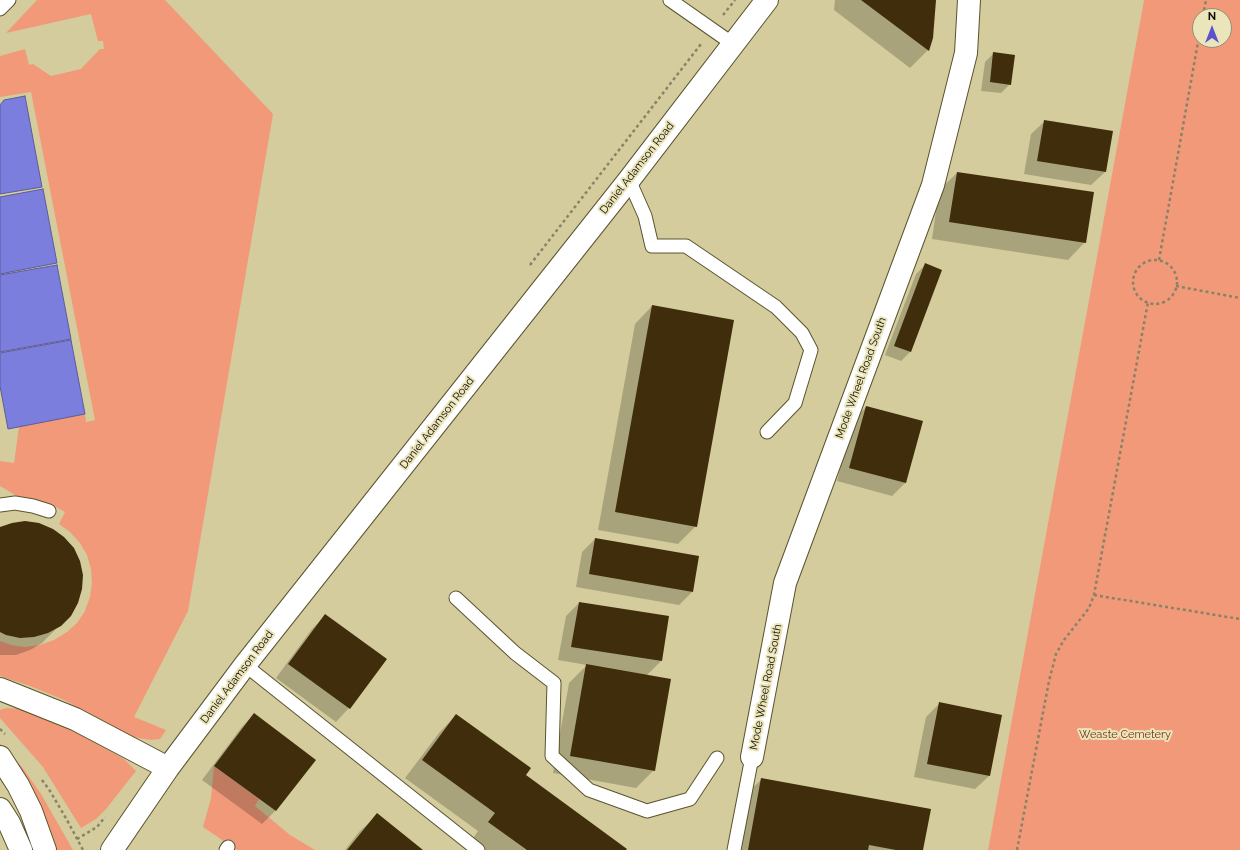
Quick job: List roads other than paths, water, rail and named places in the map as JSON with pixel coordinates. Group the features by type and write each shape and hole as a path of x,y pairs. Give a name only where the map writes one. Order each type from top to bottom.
{"street":[{"name":"Mode Wheel Road South","path":"752,757 785,583 933,185 966,53 969,0"},
{"name":"Daniel Adamson Road","path":"113,850 168,768 245,665 629,180 733,44 760,2"},
{"path":"2,692 75,719 168,768"},
{"path":"0,758 18,785 31,811 45,850"},
{"path":"0,809 9,823 21,850"}],"lane":[{"path":"0,9 9,0"},
{"path":"670,0 733,44"},
{"path":"629,180 645,216 652,246 686,246 776,307 802,333 811,350 796,403 767,432"},
{"path":"0,505 15,504 33,506 49,512"},
{"path":"456,598 515,653 554,683 552,756 589,790 647,811 690,799 717,758"},
{"path":"245,665 478,850"},
{"path":"734,850 752,757"}],"park label":[{"name":"Weaste Cemetery","path":"1125,735"}]}
